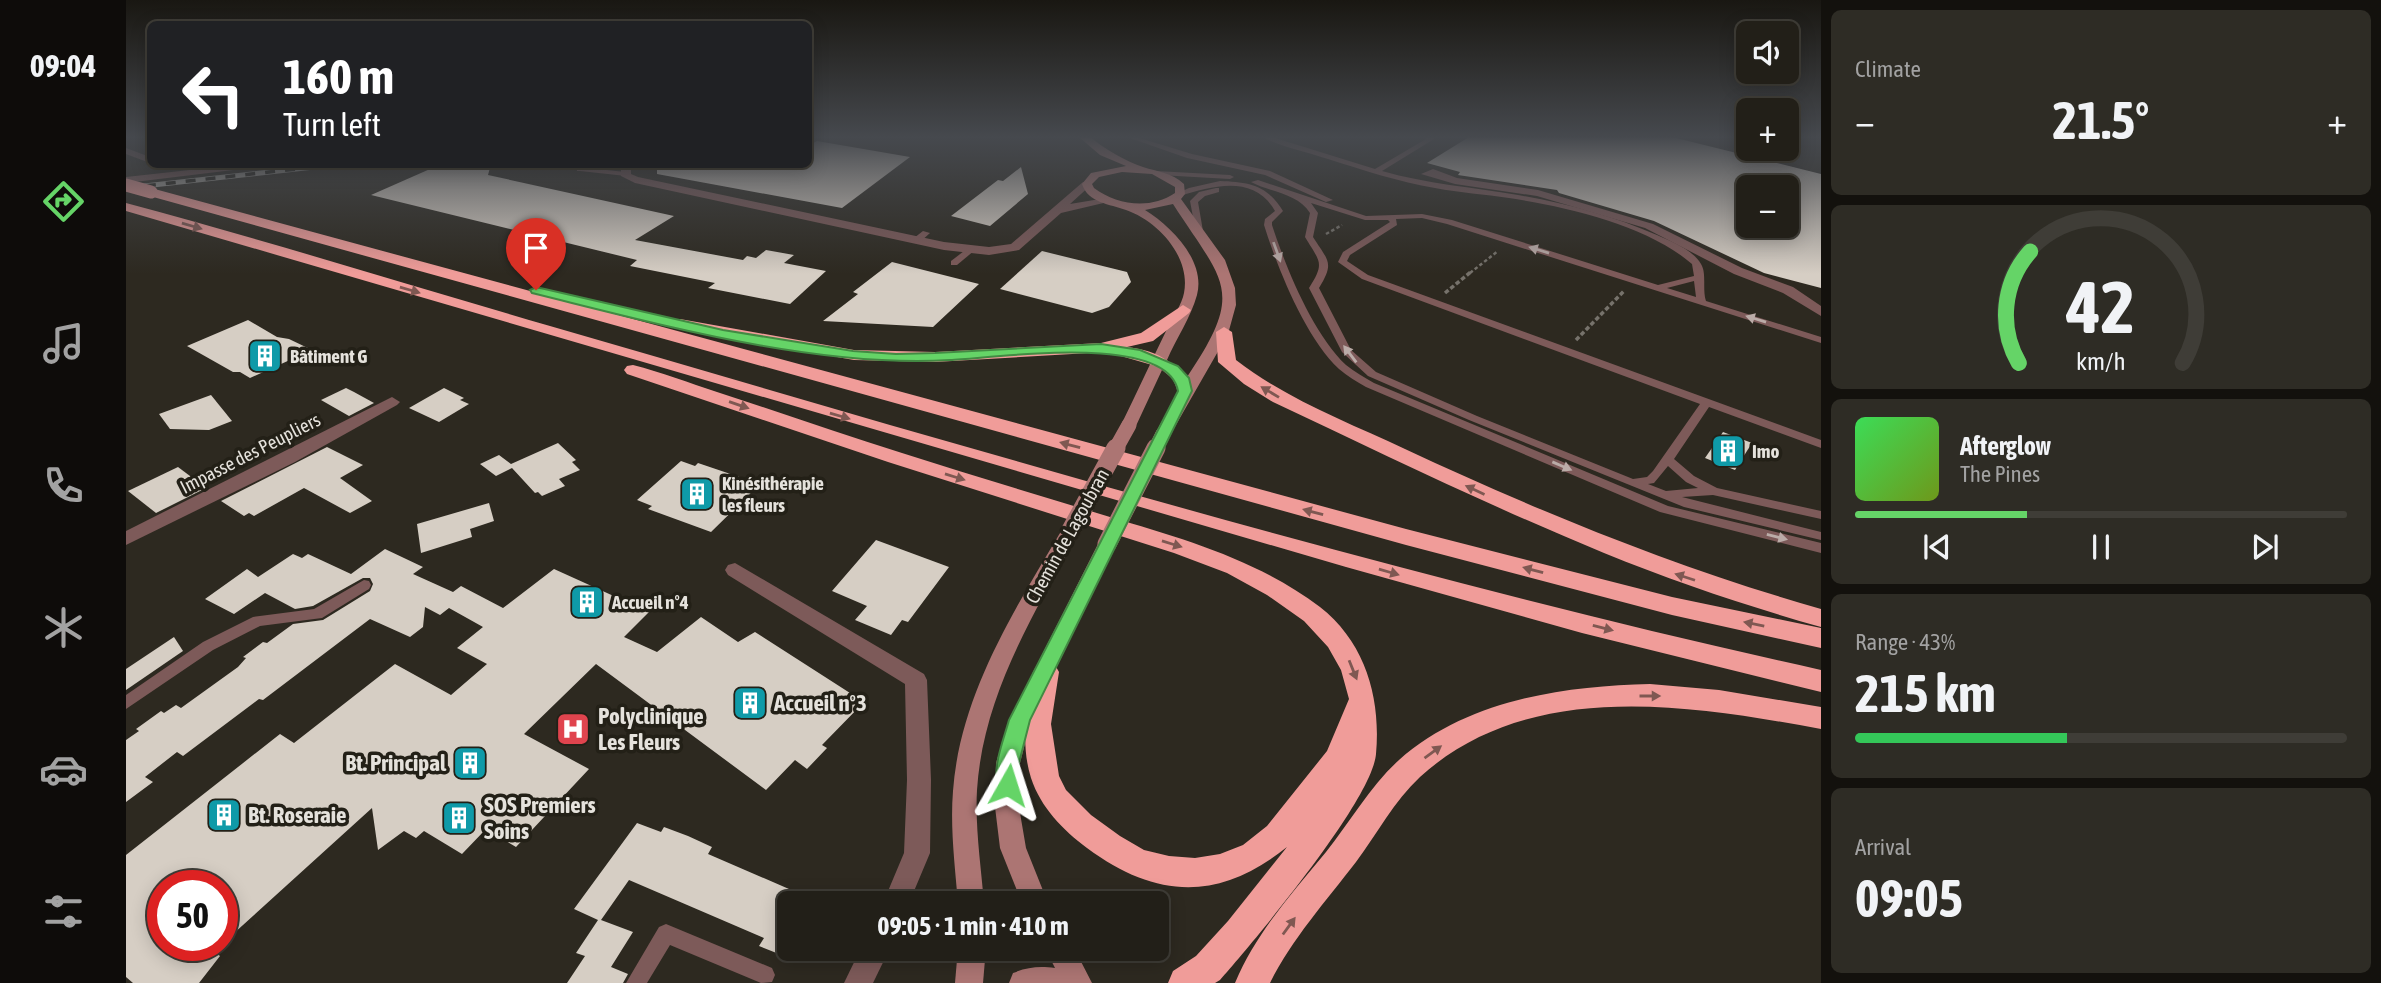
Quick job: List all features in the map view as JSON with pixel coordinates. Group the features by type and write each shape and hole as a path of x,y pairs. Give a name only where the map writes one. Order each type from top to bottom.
{"highway":[{"path":"126,183 156,184 379,255 1406,537 1672,606 1821,638"},
{"path":"126,207 972,455 1418,580 1742,664 1821,681"},
{"path":"379,255 723,334 853,355 896,358 1101,348 1147,337 1183,310"},
{"path":"468,306 559,347 894,458 1182,547 1234,567 1275,589 1313,615 1336,640 1354,669 1362,699 1362,756 1354,780 1240,933 1208,968 1185,983"},
{"path":"1224,332 1227,362 1280,398 1532,516 1613,550 1678,575 1821,618"},
{"path":"1101,348 1140,354 1159,362"},
{"path":"1046,672 1037,724 1045,777 1056,799 1080,825 1109,846 1138,864 1169,871 1195,873 1221,869 1254,855 1278,836 1338,758 1362,699"},
{"path":"1251,983 1259,967 1310,896 1409,769 1457,735 1503,716 1564,700 1625,697 1682,696 1821,718"}],"main road":[{"path":"1090,183 1088,190 1106,201 1129,206 1161,204 1177,196"},
{"name":"Chemin de Lagoubran","path":"1030,891 1013,848 1007,807 1008,763 1020,720 1185,391 1224,332 1230,312 1222,268 1177,196 1177,183"},
{"name":"Chemin de Lagoubran","path":"970,891 965,789 981,712 1021,619 1129,425 1191,293 1191,276 1180,246 1162,224 1129,206"},
{"path":"1159,362 1173,369 1182,378 1185,391"},
{"path":"969,983 971,961"},
{"path":"1066,961 1078,983"},
{"path":"1023,983 1061,983"}],"street":[{"path":"156,184 163,183"},
{"path":"649,183 922,237 971,250 1005,250 1015,247 1026,233 1058,210 1087,183"},
{"path":"1468,183 1538,193 1649,226 1738,271 1788,290 1821,312"},
{"path":"1058,210 1106,201"},
{"name":"Impasse des Peupliers","path":"126,539 289,458 392,402"},
{"path":"735,570 916,680 919,780 917,853 901,891"},
{"path":"858,983 869,961"}],"lane":[{"path":"1255,183 1348,214 1392,219 1422,216"},
{"path":"1291,183 1351,207 1422,216 1510,241 1821,340"},
{"path":"1424,183 1521,197 1624,225 1683,253 1697,264 1700,271 1696,291 1702,302"},
{"path":"1177,196 1205,184 1227,184 1249,187 1275,201 1279,211 1268,221 1268,225 1281,265 1336,361 1351,374 1382,390 1664,509 1821,548"},
{"path":"1199,231 1194,201 1202,194 1232,189 1267,196"},
{"path":"1286,192 1312,209 1309,237 1324,262 1324,272 1314,288 1347,352 1358,364 1393,385 1658,493 1688,504 1821,536"},
{"path":"1392,219 1394,223 1343,259 1345,265 1365,277 1821,444"},
{"path":"954,263 971,250"},
{"path":"1656,288 1697,278"},
{"path":"1630,482 1650,480 1706,402"},
{"path":"1667,459 1690,479 1713,491"},
{"path":"1658,493 1713,491 1821,515"},
{"path":"126,703 208,646 258,621 317,614 365,585"},
{"path":"636,983 666,934 765,975"}],"path":[{"path":"1433,302 1510,241"},
{"path":"1573,354 1570,346 1634,281"}],"building":[{"path":"399,183 524,183 674,216 635,240 743,260 747,256 756,258 766,250 794,255 784,263 826,271 790,304 708,288 715,283 630,266 637,260 371,195"},
{"path":"705,183 876,183 842,208"},
{"path":"994,183 1025,183 1028,194 990,226 951,216"},
{"path":"1510,183 1736,183 1736,238 1799,238 1799,183 1821,183 1821,288 1764,273 1654,221 1559,193 1557,190"},
{"path":"1042,251 1127,272 1131,282 1109,307 1092,313 1000,289"},
{"path":"892,262 979,284 933,327 823,321 858,294 853,292"},
{"path":"248,320 277,337 289,339 312,350 250,378 240,372 233,372 187,346"},
{"path":"346,388 374,403 349,416 321,400"},
{"path":"444,388 464,398 460,400 469,404 439,422 409,408"},
{"path":"211,395 232,421 209,430 170,429 159,414"},
{"name":"Imo","path":"1723,432 1752,443 1735,470 1705,458"},
{"path":"558,443 576,460 572,462 580,470 559,479 565,486 542,496 538,492 535,493 512,468 496,476 480,464 499,455 511,464"},
{"path":"327,447 363,465 340,478 372,501 350,513 304,488 254,516 249,513 244,516 221,501"},
{"name":"Kinésithérapie les fleurs","path":"681,461 695,466 698,463 760,484 711,532 648,509 652,506 637,500"},
{"path":"178,467 206,488 156,513 128,491"},
{"path":"489,503 494,521 470,529 472,537 421,553 417,524"},
{"path":"876,540 949,567 908,622 902,620 891,635 855,620 867,606 832,591"},
{"path":"385,549 423,567 413,574 453,592 461,586 503,608 554,569 649,612 624,637 657,652 701,617 738,642 755,632 864,702 822,745 827,748 807,769 795,760 766,790 596,664 524,734 589,769 516,847 486,829 462,854 424,831 416,838 404,831 378,850 372,808 238,929 238,870 147,870 147,961 216,961 199,983 133,983 126,977 126,855 280,734 294,743 395,664 451,695 487,664 457,648 483,627 449,608 440,615 425,607 423,627 410,637 370,619 263,700 259,699 183,756 177,752 145,777 153,782 126,802 126,740 139,731 136,729 161,711 164,713 176,705 181,708 238,667 246,658 243,657 263,642 267,643 293,624 323,620 370,591 373,584 370,578 363,578 313,606 295,609 265,593 234,614 205,599 247,569 258,577 293,554 302,558 308,554 351,574"},
{"path":"174,637 183,651 126,690 126,669"},
{"path":"637,823 661,832 664,827 688,836 712,847 708,854 789,889 777,891 777,953 759,946 764,938 629,880 601,920 633,932 611,967 628,974 623,983 567,983 585,956 576,953 598,920 574,909"}],"railway":[{"path":"126,188 172,183"}],"place":[{"name":"Bâtiment G","path":"265,356"},
{"name":"Imo","path":"1728,451"},
{"name":"Kinésithérapie les fleurs","path":"697,494"},
{"name":"Accueil n°4","path":"587,602"},
{"name":"Accueil n°3","path":"750,703"},
{"name":"Polyclinique Les Fleurs","path":"573,729"},
{"name":"Bt. Principal","path":"470,763"},
{"name":"Bt. Roseraie","path":"224,815"},
{"name":"SOS Premiers Soins","path":"459,818"}],"route":[{"path":"536,290 723,334 853,355 935,357 1101,348 1140,354 1173,369 1182,378 1185,391 1020,720 1008,763 1008,785"}]}
